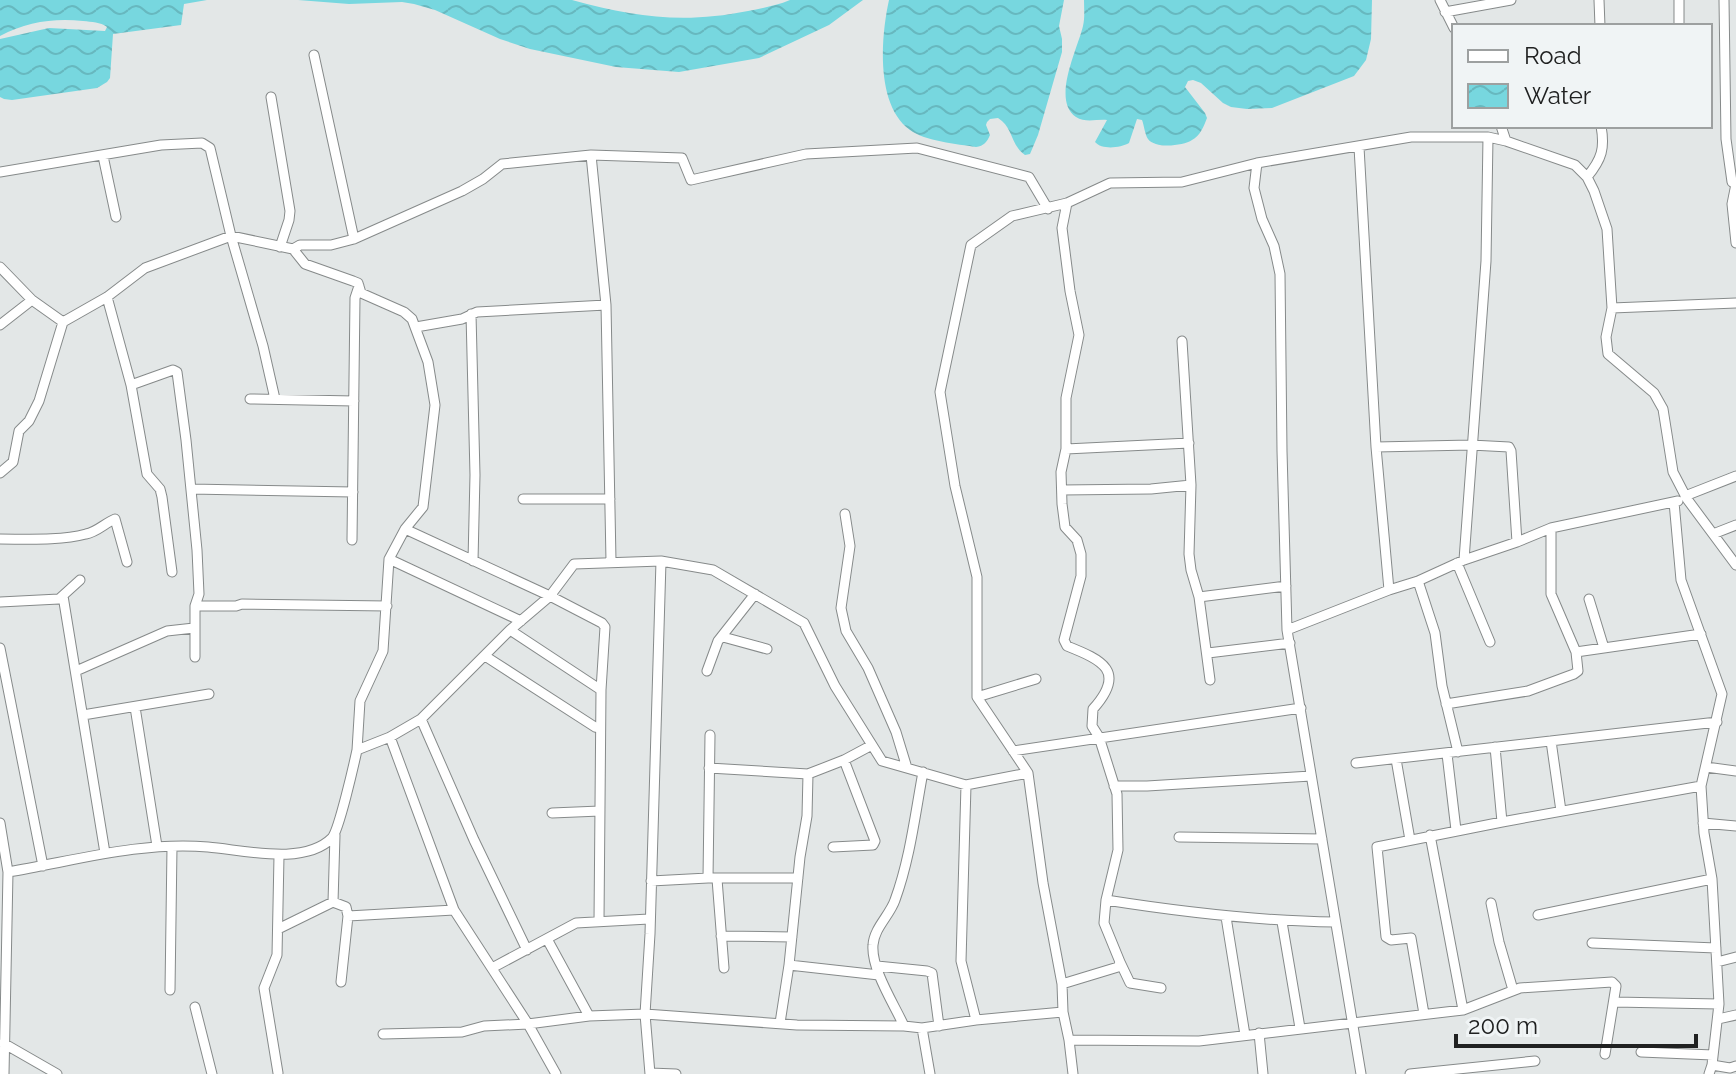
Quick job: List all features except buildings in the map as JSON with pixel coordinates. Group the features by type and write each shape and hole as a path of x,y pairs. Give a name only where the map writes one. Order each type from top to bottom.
{"street":[{"path":"1440,0 1452,24"},
{"path":"1445,12 1511,0"},
{"path":"1599,0 1600,24"},
{"path":"1679,0 1679,24"},
{"path":"1724,0 1726,139 1732,182 1736,184 1732,204 1736,243"},
{"path":"314,55 354,239"},
{"path":"271,97 290,211 280,247"},
{"path":"1502,128 1506,141"},
{"path":"1587,177 1596,166 1604,145 1601,128"},
{"path":"1073,1074 1063,1012 1062,984 1043,883 1028,773 977,697 977,577 955,486 940,392 971,245 1012,216 1067,203 1110,183 1182,182 1257,163 1411,137 1488,137 1575,165 1587,177 1594,191 1607,229 1612,308 1606,337 1608,354 1654,393 1663,409 1673,472 1686,497 1736,565"},
{"path":"1488,137 1486,261 1461,562 1490,642"},
{"path":"0,172 161,145 202,143 210,148 275,399"},
{"path":"1359,147 1376,447 1389,590"},
{"path":"0,473 13,462 19,431 29,421 39,401 63,322 107,297 145,268 231,236 293,249 300,245 331,245 354,239 462,191 502,164 591,155 682,158 691,180 806,154 917,148 1029,177 1048,209"},
{"path":"591,155 606,305 611,561"},
{"path":"103,156 116,217"},
{"path":"1257,163 1254,188 1280,274 1287,630 1361,1074"},
{"path":"1067,203 1062,228 1079,335 1066,398 1066,449 1061,472 1065,527 1077,540 1081,565 1064,640 1067,646 1096,657 1107,667 1109,680 1104,697 1093,709 1092,726 1099,737 1117,794 1118,850 1104,923 1130,983 1161,988"},
{"path":"293,249 305,264 358,283 361,293 404,312 412,319 428,362 435,405 423,507 405,529 389,559 383,651 360,701 357,750 335,835 333,902"},
{"path":"0,267 32,300 63,322"},
{"path":"352,540 355,298 359,286"},
{"path":"107,297 131,385 147,474 160,489 162,497 172,572"},
{"path":"0,325 32,300"},
{"path":"1612,308 1736,303"},
{"path":"416,327 462,319 471,314 606,305"},
{"path":"471,314 475,475 473,561"},
{"path":"1182,341 1191,485 1189,554 1199,597 1210,680"},
{"path":"131,385 173,370 177,372 199,594 195,606 195,657"},
{"path":"250,399 354,401"},
{"path":"1066,449 1189,443"},
{"path":"1376,447 1471,445 1511,449 1517,542"},
{"path":"1287,630 1551,528 1674,502 1736,476"},
{"path":"1062,490 1151,489 1191,485"},
{"path":"191,489 353,492"},
{"path":"523,499 610,499"},
{"path":"1674,502 1681,580 1722,694 1701,786 1712,879 1719,1004 1711,1065"},
{"path":"845,514 850,546 841,608 846,631 868,668 896,732 907,768"},
{"path":"0,539 87,534 115,519 127,562"},
{"path":"1713,534 1736,525"},
{"path":"1446,704 1528,691 1574,674 1579,667 1576,652 1551,594 1551,528"},
{"path":"405,529 550,596 605,627 600,728 599,921"},
{"path":"389,559 521,621"},
{"path":"661,561 645,1014 650,1073 676,1074"},
{"path":"357,750 390,737 421,719 510,630 550,596 574,564 661,561 713,570 804,623 835,686 882,761 966,785 1028,773"},
{"path":"0,602 59,599 80,580"},
{"path":"1418,581 1435,633 1446,704 1453,753 1456,830"},
{"path":"1199,597 1286,586"},
{"path":"707,671 718,641 755,594"},
{"path":"63,596 105,853"},
{"path":"1589,599 1604,648"},
{"path":"195,606 387,606"},
{"path":"76,671 167,631 194,628"},
{"path":"510,630 601,690"},
{"path":"1576,652 1701,634"},
{"path":"723,637 767,649"},
{"path":"1208,653 1290,643"},
{"path":"0,648 43,866"},
{"path":"485,656 600,728"},
{"path":"977,697 1036,679"},
{"path":"83,715 209,694"},
{"path":"135,707 157,846"},
{"path":"1013,751 1301,708"},
{"path":"421,719 527,950"},
{"path":"1356,763 1717,722"},
{"path":"710,735 712,878 724,968"},
{"path":"390,737 454,910 528,1024 556,1074"},
{"path":"1551,741 1561,811"},
{"path":"709,768 808,774 872,745"},
{"path":"1495,747 1502,822"},
{"path":"1396,759 1410,840"},
{"path":"833,847 873,845 875,841 844,760"},
{"path":"1706,767 1736,771"},
{"path":"904,1026 878,971 873,944 877,931 894,905 906,866 923,772"},
{"path":"780,1023 807,816 808,774"},
{"path":"1114,786 1311,776"},
{"path":"966,785 961,961 976,1020"},
{"path":"1424,1014 1411,938 1391,940 1386,937 1376,849 1379,846 1701,786"},
{"path":"552,813 600,811"},
{"path":"0,823 8,872 4,1074"},
{"path":"1703,823 1736,826"},
{"path":"8,872 157,846 205,847 279,856 319,848 335,835"},
{"path":"1430,835 1463,1010"},
{"path":"1179,837 1322,839"},
{"path":"170,990 172,847"},
{"path":"278,1073 264,988 277,955 279,856"},
{"path":"651,881 798,878"},
{"path":"1538,915 1712,879"},
{"path":"1106,900 1226,917 1282,922 1335,922"},
{"path":"278,929 333,902 346,907 348,916 341,982"},
{"path":"1491,903 1513,990"},
{"path":"348,916 454,910"},
{"path":"1226,917 1245,1035"},
{"path":"492,968 576,923 649,919"},
{"path":"1282,922 1300,1028"},
{"path":"721,936 792,937"},
{"path":"547,939 589,1016"},
{"path":"1592,943 1716,948"},
{"path":"1717,962 1736,957"},
{"path":"1062,984 1118,967 1120,962"},
{"path":"789,965 932,973 939,1026"},
{"path":"1069,1040 1199,1041 1463,1010 1513,990 1612,982 1616,986 1605,1054"},
{"path":"1614,1002 1719,1004"},
{"path":"195,1007 212,1074"},
{"path":"383,1034 462,1032 484,1026 645,1014 922,1028 1063,1012"},
{"path":"1718,1019 1736,1015"},
{"path":"922,1028 930,1074"},
{"path":"1259,1033 1263,1074"},
{"path":"3,1043 57,1074"},
{"path":"1641,1052 1733,1069"},
{"path":"1410,1074 1535,1061"}],"water":[{"path":"0,0 207,0 184,4 181,25 113,34 110,78 97,88 12,100 0,97 0,39 49,28 105,31 107,27 72,20 51,21 30,24 0,36"},
{"path":"298,0 572,0 617,11 680,18 724,15 790,0 863,0 829,25 759,58 679,72 616,67 530,49 414,4"},
{"path":"889,0 1064,0 1059,26 1062,52 1030,154 1020,151 1007,126 998,118 987,122 990,135 985,143 976,147 924,137 910,130 899,119 891,104 883,69"},
{"path":"1084,0 1372,0 1371,39 1366,60 1354,76 1272,108 1231,107 1201,83 1188,81 1185,87 1207,118 1195,138 1176,145 1157,144 1148,139 1142,120 1137,119 1129,143 1106,147 1095,142 1107,120 1076,117 1066,99 1068,73 1084,23"}]}
